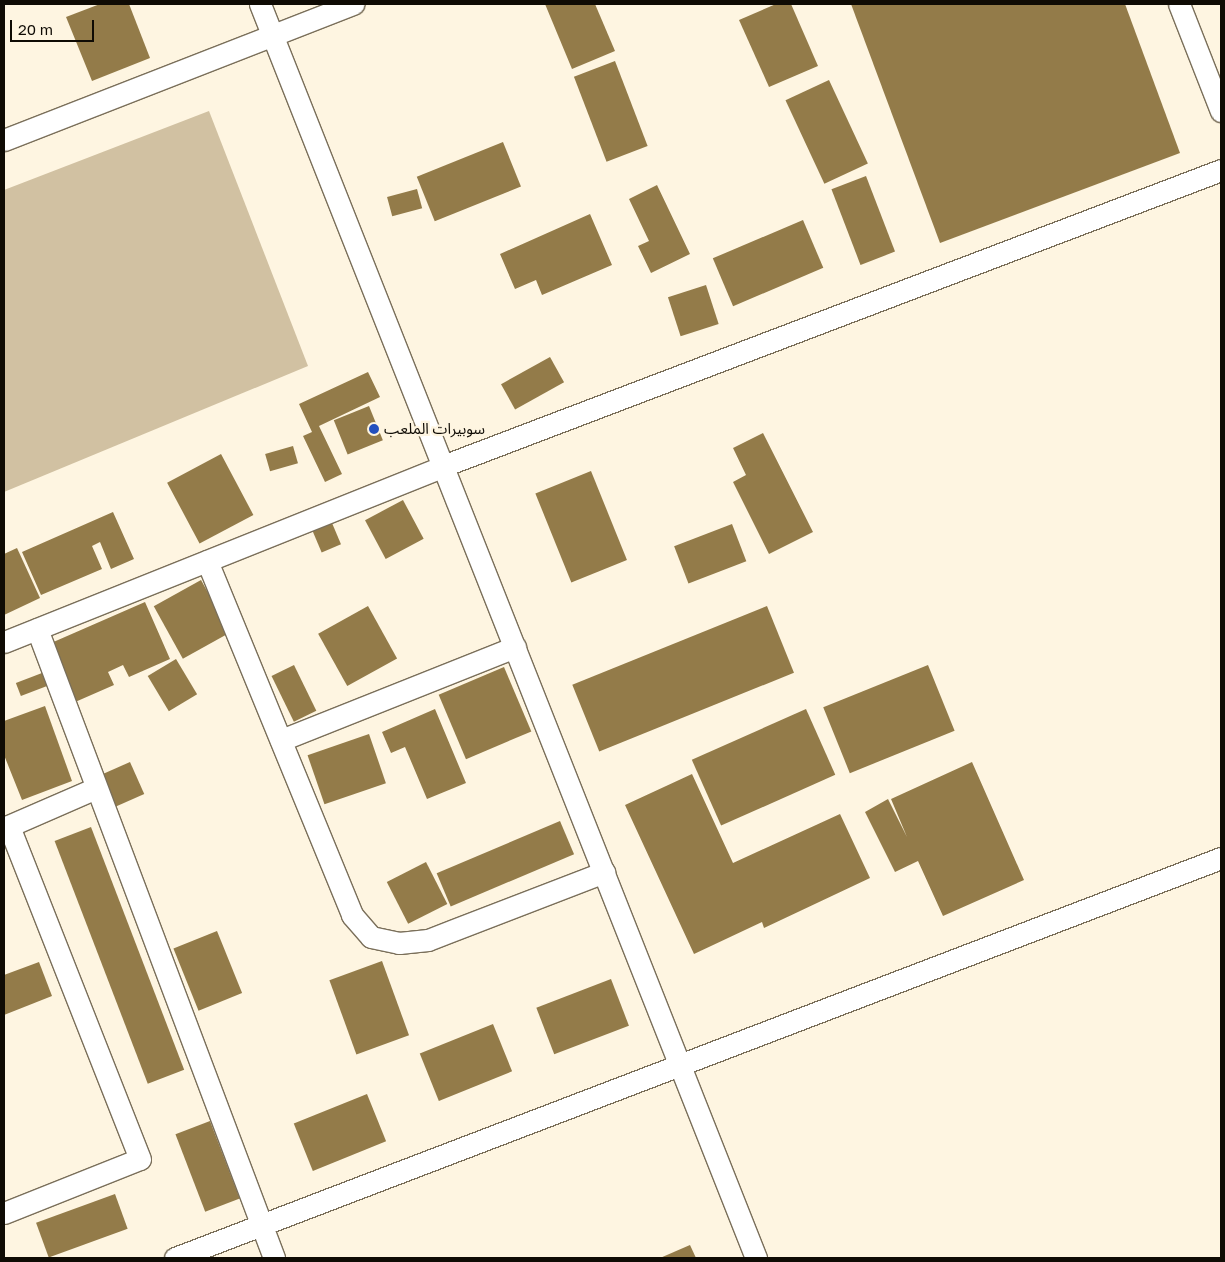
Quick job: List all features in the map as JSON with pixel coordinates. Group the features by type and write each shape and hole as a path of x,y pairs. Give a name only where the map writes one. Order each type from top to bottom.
{"street":[{"path":"260,4 756,1258"},
{"path":"4,140 353,4"},
{"path":"1179,4 1221,111"},
{"path":"4,642 444,466 1221,170"},
{"path":"207,561 352,915 371,937 400,943 428,940 604,872"},
{"path":"37,629 274,1258"},
{"path":"281,740 515,647"},
{"path":"4,1213 140,1159 6,827 96,788"},
{"path":"175,1258 1221,858"}],"shaded area":[{"path":"209,111 308,366 4,492 4,190"}],"building":[{"path":"100,4 129,4 150,58 92,81 66,17"},
{"path":"545,4 595,4 615,51 572,69"},
{"path":"776,4 791,4 818,66 769,87 739,20"},
{"path":"851,4 1125,4 1180,153 940,243"},
{"path":"615,61 648,146 607,162 574,77"},
{"path":"829,80 868,163 824,184 785,100"},
{"path":"503,142 521,187 435,221 417,177"},
{"path":"866,176 895,252 860,265 831,189"},
{"path":"657,185 690,254 651,273 638,246 649,241 629,199"},
{"path":"417,189 422,208 392,216 387,197"},
{"path":"590,214 612,265 542,295 536,280 515,289 500,254"},
{"path":"803,220 823,268 733,306 713,258"},
{"path":"706,285 719,324 681,336 668,297"},
{"path":"550,357 564,382 515,410 501,384"},
{"path":"368,372 380,397 319,426 342,474 325,482 303,436 312,432 299,404"},
{"path":"369,406 383,440 348,455 334,420"},
{"path":"763,433 813,532 769,554 733,482 746,475 733,448"},
{"path":"293,446 298,463 270,471 265,454"},
{"path":"221,454 253,515 200,544 167,483"},
{"path":"591,471 627,560 571,582 535,493"},
{"path":"403,500 424,539 386,559 365,520"},
{"path":"113,512 134,559 111,569 100,542 92,546 102,569 41,595 22,552"},
{"path":"332,523 341,544 322,552 313,531"},
{"path":"732,524 746,561 688,584 674,546"},
{"path":"17,548 40,598 4,615 4,554"},
{"path":"201,580 230,632 183,659 154,606"},
{"path":"145,602 170,659 129,677 123,665 108,672 114,685 66,706 42,647"},
{"path":"368,606 397,658 347,686 318,634"},
{"path":"767,606 794,673 599,751 572,685"},
{"path":"176,659 197,694 169,711 148,676"},
{"path":"294,665 316,711 294,722 272,676"},
{"path":"928,665 955,731 850,773 823,707"},
{"path":"504,667 531,731 466,759 439,695"},
{"path":"42,673 47,686 21,696 16,683"},
{"path":"45,706 72,781 22,800 4,755 4,721"},
{"path":"435,709 466,783 427,799 405,747 391,753 382,732"},
{"path":"806,709 835,775 721,826 692,760"},
{"path":"369,734 386,783 324,804 308,755"},
{"path":"130,762 144,794 109,810 94,778"},
{"path":"972,762 1024,880 943,916 918,861 895,872 865,812 888,799 907,837 891,799"},
{"path":"692,774 733,863 840,814 870,878 764,928 762,922 694,954 625,805"},
{"path":"560,821 574,854 451,906 437,873"},
{"path":"91,827 184,1070 148,1084 55,841"},
{"path":"426,862 447,904 408,924 387,882"},
{"path":"217,931 242,993 199,1011 173,949"},
{"path":"382,961 409,1035 356,1054 329,980"},
{"path":"39,962 52,996 4,1015 4,975"},
{"path":"611,979 629,1026 554,1054 536,1008"},
{"path":"493,1024 512,1071 439,1101 420,1054"},
{"path":"367,1094 386,1141 313,1171 294,1124"},
{"path":"210,1121 240,1198 205,1212 175,1134"},
{"path":"115,1194 128,1229 49,1257 36,1223"},
{"path":"690,1245 696,1258 660,1258"}],"place":[{"name":"سوبيرات الملعب","path":"374,429"}]}
